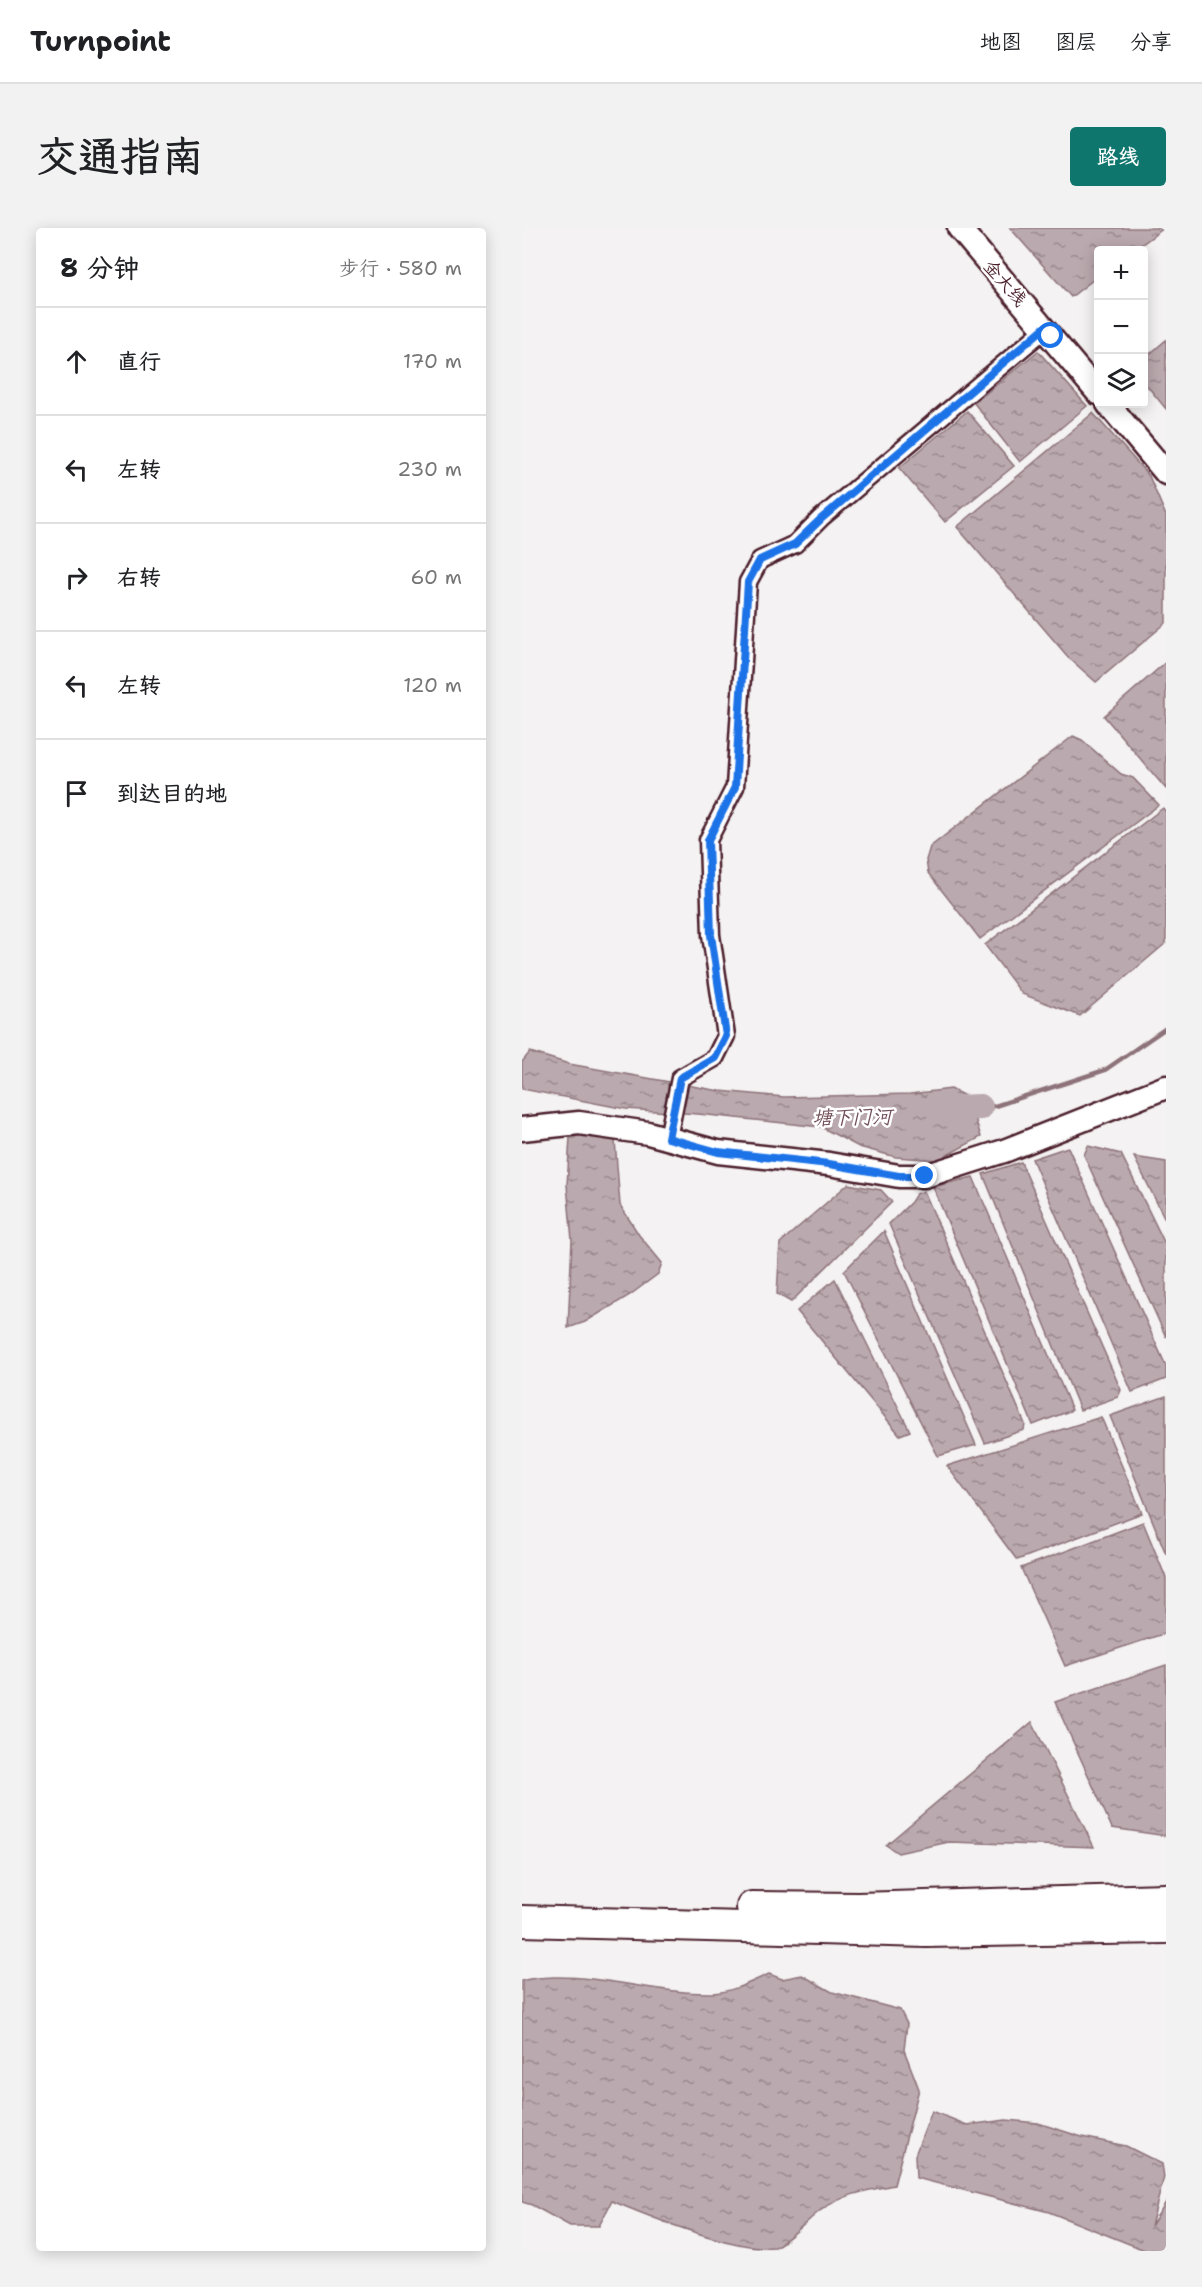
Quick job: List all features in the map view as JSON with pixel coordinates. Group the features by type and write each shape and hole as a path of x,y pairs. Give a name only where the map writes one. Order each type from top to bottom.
{"highway":[{"path":"522,1904 858,1908 1166,1899"},
{"path":"522,1921 926,1932 1166,1928"}],"street":[{"name":"金大线","path":"958,228 1094,388"},
{"path":"668,1138 680,1078 715,1058 726,1036 711,935 708,840 735,787 748,582 760,560 795,544 821,519 1044,328"},
{"path":"1111,408 1166,473"},
{"path":"522,1129 579,1123 668,1138 718,1152 829,1164 899,1176 925,1176 1004,1151 1166,1087"}],"water":[{"path":"1010,228 1164,228 1139,246 1094,246 1094,279 1071,297"},
{"path":"1166,340 1166,409 1148,387 1148,356"},
{"path":"1038,351 1087,406 1020,462 974,403"},
{"path":"967,411 1014,466 945,522 899,468"},
{"path":"1093,413 1149,476 1166,516 1166,623 1096,682 1069,658 957,527"},
{"path":"1166,662 1166,789 1104,716"},
{"path":"1073,736 1082,740 1121,774 1133,778 1159,805 980,939 928,873 926,860 930,847"},
{"path":"1163,808 1166,812 1166,943 1080,1016 1022,994 985,945"},
{"path":"530,1052 569,1064 720,1091 784,1097 910,1094 951,1089 969,1098 981,1137 938,1160 896,1157 859,1147 821,1127 626,1109 522,1089 522,1062"},
{"path":"584,1134 615,1140 620,1205 639,1235 662,1263 658,1274 630,1295 585,1322 568,1328 572,1240 567,1185 570,1137"},
{"path":"1088,1146 1121,1154 1166,1246 1166,1337 1084,1155"},
{"path":"1068,1147 1166,1366 1166,1379 1132,1392 1032,1159"},
{"path":"1134,1157 1166,1162 1166,1221"},
{"path":"1021,1162 1121,1390 1118,1397 1080,1410 983,1174"},
{"path":"973,1177 1072,1410 1033,1425 933,1187"},
{"path":"848,1184 881,1190 892,1202 791,1302 777,1294 780,1243"},
{"path":"924,1191 1025,1424 1024,1430 985,1443 889,1224 916,1194"},
{"path":"884,1231 976,1445 938,1456 844,1271"},
{"path":"835,1279 910,1431 900,1435 797,1311"},
{"path":"1166,1396 1166,1554 1110,1416"},
{"path":"1101,1417 1142,1513 1017,1560 947,1466"},
{"path":"1143,1522 1166,1578 1166,1633 1065,1666 1021,1568"},
{"path":"1166,1665 1166,1836 1112,1828 1055,1702"},
{"path":"1032,1722 1094,1847 949,1842 898,1853 886,1845"},
{"path":"769,1974 782,1979 802,1975 832,1992 900,2010 907,2024 904,2050 919,2089 894,2185 856,2193 830,2204 774,2247 737,2244 692,2232 612,2201 599,2226 570,2226 522,2202 522,1981 574,1977 672,1991 712,1993 734,1989"},
{"path":"932,2111 967,2125 1006,2120 1038,2123 1082,2137 1126,2146 1162,2164 1164,2177 1151,2226 1166,2202 1166,2251 1147,2251 1049,2212 916,2178 915,2155"}],"waterway":[{"name":"塘下门河","path":"980,1107 995,1106 1105,1070 1166,1028"},
{"name":"塘下门河","path":"938,1109 980,1107"}],"route":[{"path":"925,1176 899,1176 829,1164 718,1152 668,1138 680,1078 715,1058 726,1036 711,935 708,840 735,787 748,582 760,560 795,544 821,519 1044,328 1051,336"}]}
